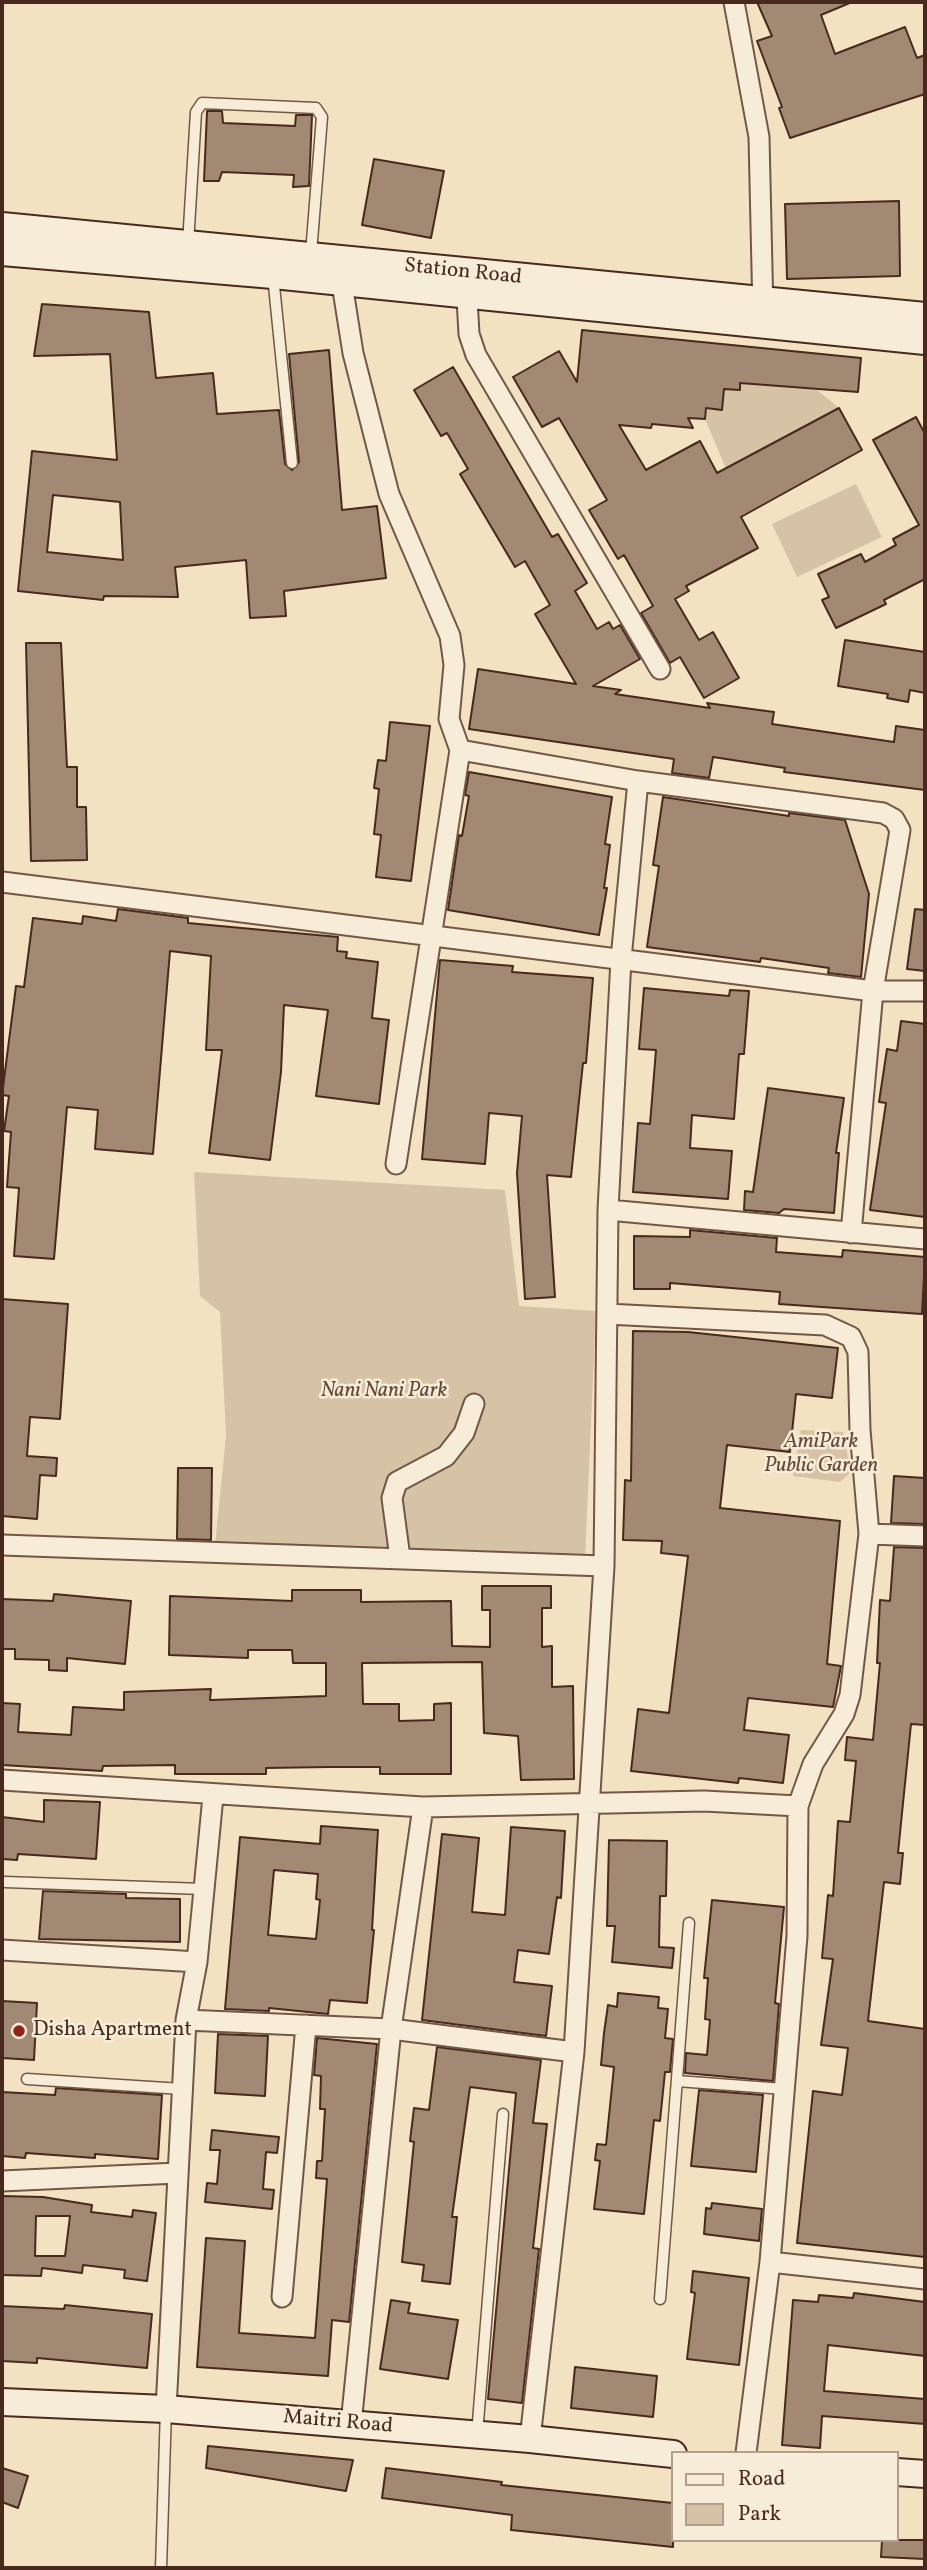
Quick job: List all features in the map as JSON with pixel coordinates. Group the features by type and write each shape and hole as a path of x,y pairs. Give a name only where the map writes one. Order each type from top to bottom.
{"main road":[{"name":"Station Road","path":"2,226 311,256 340,271"},
{"name":"Station Road","path":"2,252 273,275 340,271 920,328"},
{"name":"Maitri Road","path":"2,2402 166,2409 477,2434 671,2454"},
{"path":"899,2472 925,2474"}],"street":[{"path":"734,2 759,138 763,313"},
{"path":"340,271 353,353 389,494 450,636 454,665 449,719 460,750 397,1164"},
{"path":"466,284 470,334 475,355 660,669"},
{"path":"460,750 638,781 883,813 894,819 900,830 899,842 873,991 851,1233"},
{"path":"530,2439 574,2052 591,1805 604,1566 608,1210 621,958 638,781"},
{"path":"2,882 873,991 925,991"},
{"path":"608,1210 925,1240"},
{"path":"607,1314 825,1325 851,1337 858,1352 859,1420 869,1534 850,1695 844,1714 813,1764 797,1806 798,1918 770,2262 747,2451"},
{"path":"400,1558 392,1498 397,1482 446,1456 464,1433 474,1404"},
{"path":"869,1534 925,1536"},
{"path":"2,1545 604,1566"},
{"path":"2,1780 213,1796 423,1807 704,1801 797,1806"},
{"path":"166,2409 186,2020 197,1962 213,1796"},
{"path":"351,2424 391,2029 423,1807"},
{"path":"2,1950 197,1962"},
{"path":"186,2020 391,2029 574,2052"},
{"path":"282,2297 306,2025"},
{"path":"2,2182 178,2173"},
{"path":"770,2262 925,2279"}],"lane":[{"path":"188,244 196,112 202,103 316,108 322,117 311,256"},
{"path":"273,275 292,463"},
{"path":"5,1882 203,1889"},
{"path":"660,2299 689,1923"},
{"path":"27,2079 182,2089"},
{"path":"677,2081 784,2089"},
{"path":"477,2434 503,2114"},
{"path":"161,2568 166,2409"}],"green space":[{"path":"774,370 815,388 839,408 726,469 705,419 706,408 722,410 724,389 739,390 740,383 772,386"},
{"path":"856,484 882,537 797,577 772,524"},
{"name":"Nani Nani Park","path":"194,1172 505,1190 519,1306 596,1311 585,1559 215,1545 226,1436 220,1312 200,1296"},
{"name":"AmiPark Public Garden","path":"801,1430 843,1432 851,1472 840,1482 793,1476"}],"building":[{"path":"757,2 852,2 821,15 835,54 905,27 917,58 925,55 925,94 790,138 779,108 782,107 757,41 772,36"},
{"path":"207,111 222,111 223,123 295,126 296,115 312,115 309,186 293,187 294,175 222,172 219,181 204,181"},
{"path":"374,159 444,171 431,238 362,225"},
{"path":"899,201 900,276 787,279 785,204"},
{"path":"42,304 149,312 156,378 213,373 217,414 279,410 285,464 292,470 299,462 289,354 329,350 342,510 377,506 386,578 284,591 286,616 250,618 246,560 175,567 178,597 104,596 103,600 18,591 32,451 117,460 110,354 34,356","holes":["53,495 120,502 123,560 47,552"]},
{"path":"582,330 861,358 858,392 740,383 740,390 724,389 722,410 706,408 705,419 688,418 693,428 652,424 651,428 619,425 646,470 700,441 717,473 839,408 862,450 741,517 758,548 686,586 689,591 675,599 699,640 713,632 739,678 704,698 680,657 670,663 641,613 653,606 624,555 618,559 589,510 607,500 559,418 542,427 513,377 559,351 577,382"},
{"path":"453,367 552,537 558,534 587,583 575,591 597,629 609,622 613,629 620,625 640,659 593,686 621,690 615,694 710,708 707,703 774,712 772,724 894,742 896,726 925,730 925,790 784,772 785,768 713,757 709,778 672,773 674,759 469,729 478,669 576,684 535,614 550,605 525,561 515,567 460,474 468,469 447,433 441,436 414,390"},
{"path":"916,417 925,434 925,579 884,600 886,604 836,628 822,600 829,597 818,574 861,554 865,562 896,545 893,539 919,525 873,440"},
{"path":"845,640 925,652 925,693 910,690 908,702 887,698 888,694 838,686"},
{"path":"26,643 61,643 67,767 77,767 77,807 86,807 87,860 31,861"},
{"path":"390,722 430,726 411,881 376,877 381,835 374,834 379,789 374,788 378,760 386,761"},
{"path":"469,772 612,797 605,844 610,845 604,888 607,888 599,935 448,910 459,835 462,836 469,796 465,795"},
{"path":"663,797 789,816 789,813 845,820 869,894 861,977 828,973 829,968 761,958 760,962 647,947 659,866 653,865"},
{"path":"118,909 188,918 188,923 338,937 337,951 347,952 346,958 378,962 372,1018 389,1020 379,1104 316,1096 328,1010 284,1005 281,1072 270,1160 209,1153 222,1050 206,1050 211,956 170,951 153,1154 95,1149 98,1110 67,1107 54,1259 14,1256 19,1188 7,1187 11,1132 4,1131 9,1096 2,1095 16,986 24,987 33,918 82,924 83,916 116,921"},
{"path":"915,909 925,910 925,971 907,969"},
{"path":"440,960 513,966 512,972 593,978 586,1063 583,1063 571,1177 547,1175 555,1297 525,1299 517,1173 522,1116 489,1113 485,1164 422,1159"},
{"path":"644,988 729,996 730,990 749,991 744,1054 739,1054 734,1119 692,1115 690,1148 732,1151 728,1199 633,1192 638,1123 650,1124 656,1050 639,1049"},
{"path":"901,1021 925,1024 925,1217 870,1210 886,1103 879,1102 887,1049 897,1051"},
{"path":"768,1088 844,1098 836,1153 839,1153 834,1213 784,1209 779,1213 744,1210 745,1191 753,1192"},
{"path":"690,1230 777,1238 776,1252 842,1257 843,1250 925,1257 922,1314 779,1304 780,1292 670,1283 670,1289 634,1289 634,1236 690,1237"},
{"path":"2,1299 68,1304 60,1419 30,1417 27,1456 57,1458 56,1476 40,1475 37,1519 2,1516"},
{"path":"633,1331 688,1332 838,1348 832,1398 796,1394 790,1452 727,1445 720,1508 840,1521 827,1664 841,1666 833,1707 748,1698 744,1730 789,1735 783,1783 739,1778 738,1783 631,1771 638,1709 669,1713 688,1556 661,1553 662,1541 623,1540 625,1480 631,1481"},
{"path":"178,1468 212,1468 211,1540 177,1539"},
{"path":"894,1476 925,1478 925,1524 891,1523"},
{"path":"894,1547 925,1548 925,1725 911,1724 898,1853 903,1853 900,1884 884,1882 868,2021 925,2029 925,2257 797,2243 813,2091 842,2095 848,2048 821,2045 833,1959 822,1958 828,1895 833,1896 838,1821 850,1822 856,1761 845,1760 847,1737 873,1740 880,1663 877,1663 880,1600 890,1601"},
{"path":"482,1586 551,1586 551,1608 542,1608 542,1647 552,1646 552,1687 573,1686 574,1779 521,1780 518,1736 484,1733 482,1662 362,1663 363,1704 399,1704 399,1721 434,1720 434,1704 451,1703 451,1774 380,1774 380,1767 266,1768 266,1774 175,1774 175,1765 103,1766 102,1771 2,1765 2,1703 20,1704 18,1732 71,1735 73,1707 124,1710 124,1692 211,1689 210,1700 326,1696 326,1663 293,1663 292,1650 248,1650 248,1658 169,1655 170,1596 292,1601 292,1590 361,1590 361,1602 451,1601 452,1646 490,1647 490,1610 482,1610"},
{"path":"54,1594 131,1601 125,1664 67,1658 67,1671 49,1670 49,1660 15,1659 15,1649 2,1649 2,1599 53,1601"},
{"path":"44,1800 100,1802 96,1859 18,1854 17,1860 2,1859 2,1817 44,1822"},
{"path":"321,1826 378,1830 374,1930 367,2003 330,2000 328,2014 269,2008 269,2011 225,2009 240,1837 320,1844","holes":["274,1870 318,1874 316,1899 320,1900 316,1939 268,1935"]},
{"path":"511,1827 565,1831 561,1898 557,1897 549,1954 518,1950 514,1982 552,1986 546,2036 422,2020 442,1834 479,1838 472,1912 505,1915"},
{"path":"609,1840 667,1841 666,1896 660,1896 659,1947 674,1948 672,1968 612,1962 615,1926 607,1926"},
{"path":"43,1891 126,1894 126,1898 180,1899 180,1942 39,1939"},
{"path":"712,1900 784,1907 775,2003 779,2004 773,2081 685,2073 686,2053 707,2055 710,2020 705,2019 708,1978 704,1978"},
{"path":"618,1993 659,1997 658,2008 668,2009 665,2038 673,2039 670,2072 665,2072 660,2121 654,2120 644,2214 594,2209 600,2161 595,2160 597,2144 606,2145 614,2067 601,2065 604,2033 608,2005 617,2007"},
{"name":"Disha Apartment","path":"2,2001 37,2003 34,2060 2,2058"},
{"path":"218,2034 268,2036 265,2096 215,2093"},
{"path":"317,2038 377,2044 349,2322 332,2320 328,2376 197,2367 206,2238 245,2241 239,2333 315,2338 327,2179 316,2178 317,2161 322,2161 325,2109 320,2109 321,2076 314,2075"},
{"path":"437,2047 541,2060 533,2123 547,2124 533,2248 539,2249 522,2403 488,2399 516,2093 470,2087 452,2217 457,2217 450,2284 422,2281 424,2265 402,2262 414,2142 410,2141 414,2108 429,2110"},
{"path":"56,2088 162,2095 158,2159 95,2154 95,2158 26,2153 25,2158 2,2156 2,2092 55,2095"},
{"path":"699,2090 763,2095 756,2172 691,2166"},
{"path":"212,2130 279,2137 277,2153 266,2152 263,2189 274,2190 272,2209 205,2202 207,2183 217,2184 220,2150 210,2150"},
{"path":"2,2196 43,2197 92,2205 91,2212 132,2217 133,2210 156,2213 147,2281 124,2278 125,2270 83,2265 82,2273 42,2268 41,2276 2,2275","holes":["36,2216 70,2216 65,2256 35,2256"]},
{"path":"712,2203 762,2209 759,2241 704,2234 706,2208 711,2209"},
{"path":"693,2271 749,2278 739,2365 687,2359 695,2293 691,2292"},
{"path":"854,2293 925,2302 925,2356 828,2345 824,2391 925,2399 925,2424 822,2416 820,2448 782,2445 793,2300 818,2302 819,2295 853,2298"},
{"path":"391,2300 410,2303 408,2313 458,2320 448,2379 380,2369"},
{"path":"65,2305 152,2314 147,2368 37,2358 37,2363 2,2361 2,2306 64,2309"},
{"path":"575,2367 657,2376 653,2417 571,2408"},
{"path":"208,2446 353,2460 346,2491 206,2468"},
{"path":"2,2468 28,2476 18,2508 2,2502"},
{"path":"386,2468 502,2482 501,2485 671,2503 673,2547 511,2530 512,2515 382,2498"},
{"path":"925,2540 925,2559 881,2557 882,2542"}],"place":[{"name":"Disha Apartment","path":"19,2031"}]}
